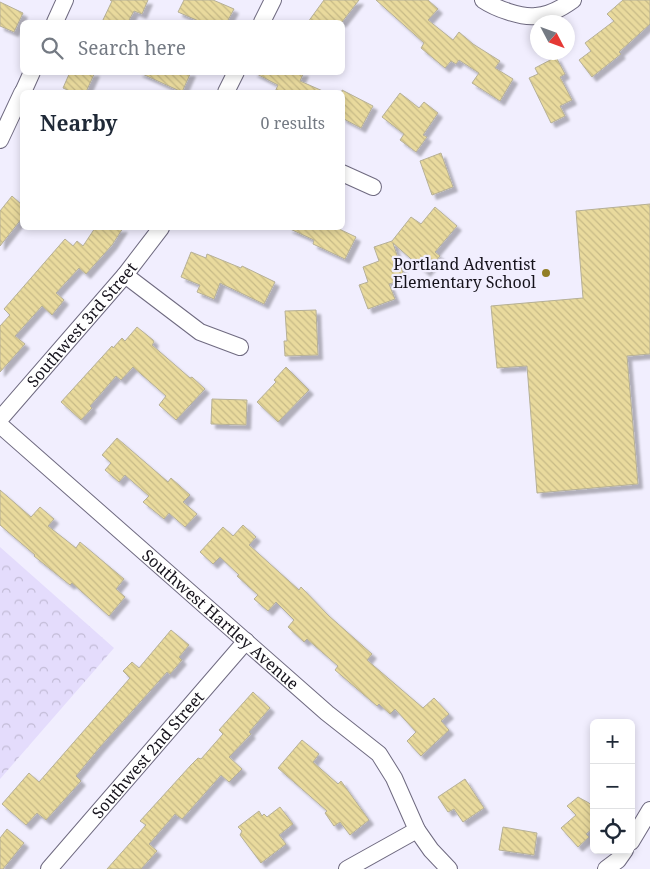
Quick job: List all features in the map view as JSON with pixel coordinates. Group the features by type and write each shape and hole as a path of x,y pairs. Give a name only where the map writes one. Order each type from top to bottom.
{"street":[{"path":"55,20 65,0"},
{"path":"263,20 273,0"},
{"path":"483,0 503,11 536,16 561,8 573,0"},
{"path":"24,90 31,75"},
{"path":"227,90 234,75"},
{"path":"0,140 20,99"},
{"path":"345,174 373,188"},
{"name":"Southwest 3rd Street","path":"0,419 125,275 159,230"},
{"path":"125,275 200,332 240,346"},
{"name":"Southwest Hartley Avenue","path":"0,425 327,713 379,754 394,778 417,830 431,850 449,869"},
{"name":"Southwest 2nd Street","path":"49,869 246,641"},
{"path":"635,835 650,810"},
{"path":"347,869 417,830"},
{"path":"606,869 618,860 622,854"}],"green space":[{"path":"0,547 114,648 0,779"}],"building":[{"path":"110,0 148,0 142,14 134,11 129,20 103,20 112,1"},
{"path":"184,0 213,0 234,9 228,20 196,20 178,12"},
{"path":"324,0 359,0 344,20 309,20"},
{"path":"376,0 428,0 438,9 428,20 453,40 459,32 473,44 500,61 495,68 513,79 500,101 472,83 479,73 459,60 456,64 451,61 445,68 421,48 424,43"},
{"path":"623,0 650,0 650,24 619,52 621,54 592,77 579,60 591,51 585,43 614,21 607,14"},
{"path":"0,2 23,13 14,32 0,26"},
{"path":"550,60 558,60 565,74 560,77 572,100 560,106 565,116 551,123 529,78 538,74 535,68"},
{"path":"69,75 94,75 87,90 68,90 63,88"},
{"path":"145,75 190,75 183,90 178,90"},
{"path":"259,75 303,75 300,81 320,90 276,90 278,85"},
{"path":"345,92 373,106 361,128 345,120"},
{"path":"400,93 419,108 424,102 438,113 423,135 427,137 416,152 400,140 404,134 382,117"},
{"path":"441,153 453,187 432,195 420,161"},
{"path":"12,196 20,203 20,221 0,246 0,211"},
{"path":"650,204 650,354 627,356 638,484 537,493 527,366 497,368 491,306 583,298 576,211"},
{"path":"435,207 457,226 435,252 440,256 426,272 393,243 405,279 389,284 395,299 368,309 359,285 368,282 363,267 379,261 374,247 392,241 411,217 421,224"},
{"path":"94,230 122,230 112,245 86,274 79,268 56,293 64,300 52,315 42,306 15,336 25,344 0,372 0,326 10,315 4,309 65,239 73,246 77,241 83,246"},
{"path":"292,230 341,230 356,237 345,259 313,244 314,240"},
{"path":"191,252 206,258 207,254 241,268 242,266 275,282 264,304 220,283 214,299 197,292 200,285 181,277"},
{"path":"316,310 318,355 285,356 284,341 287,341 285,311"},
{"path":"137,327 153,340 152,345 205,389 176,420 159,405 166,396 133,367 121,380 116,376 90,406 92,408 81,420 61,402 112,346 113,348 122,338 125,341"},
{"path":"286,367 309,390 278,422 257,402 276,382 274,380"},
{"path":"212,399 247,400 246,425 211,424"},
{"path":"117,438 168,482 171,478 190,495 183,502 197,514 185,527 169,513 164,519 143,502 149,496 125,475 119,482 105,470 111,463 102,455"},
{"path":"0,490 31,517 40,507 54,519 48,526 76,548 80,542 124,579 116,589 125,597 109,616 72,583 70,585 34,556 0,525"},
{"path":"243,525 256,537 249,545 299,590 301,587 329,616 372,654 367,660 423,708 434,698 449,714 441,721 449,730 421,756 407,741 416,732 395,709 390,714 379,704 377,706 335,670 338,666 307,639 304,642 288,627 294,620 276,602 268,611 254,599 258,595 220,557 213,564 200,552 223,527 233,536"},
{"path":"171,630 189,645 179,657 182,660 170,674 167,672 99,748 76,776 81,781 46,820 37,813 26,825 2,804 29,773 39,782 130,678 123,671 132,662 139,668"},
{"path":"253,692 270,708 249,732 251,734 229,757 242,769 229,782 221,775 182,819 175,814 149,844 157,851 141,869 107,869 146,825 140,821 191,765 198,758 201,759 223,734 219,730"},
{"path":"302,740 319,754 313,762 338,784 341,781 369,820 350,835 340,822 334,826 325,813 327,811 278,768"},
{"path":"465,779 484,808 463,822 454,809 448,812 438,797"},
{"path":"578,797 590,804 590,830 586,834 589,837 578,847 561,828 576,815 567,806"},
{"path":"280,807 293,824 279,835 286,844 261,863 240,835 242,831 238,827 259,811 262,816 264,814 267,817"},
{"path":"503,827 537,833 534,855 499,850"},
{"path":"7,829 24,843 3,869 0,869 0,838"}],"place":[{"name":"Portland Adventist Elementary School","path":"546,273"}]}
